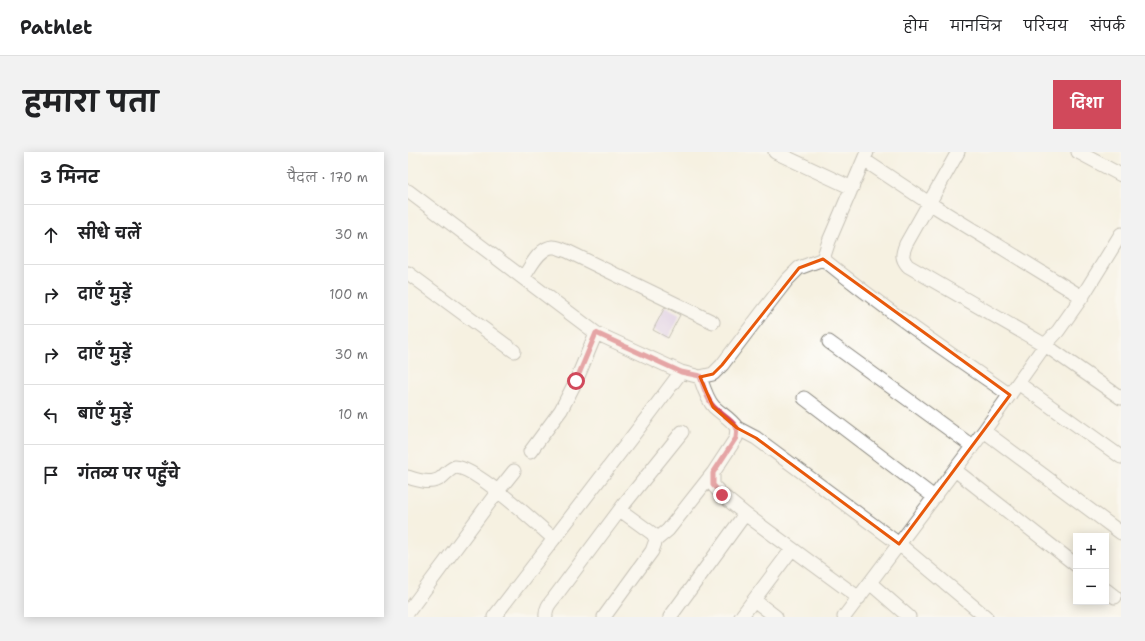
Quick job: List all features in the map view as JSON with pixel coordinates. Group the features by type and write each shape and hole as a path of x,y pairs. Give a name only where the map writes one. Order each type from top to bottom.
{"street":[{"path":"775,152 852,188"},
{"path":"958,152 902,253 903,260 908,266 1045,344 1121,398"},
{"path":"1078,152 1121,175"},
{"path":"823,259 829,241 865,156 929,204 1082,297"},
{"path":"408,191 596,333 681,372 700,376 713,374 722,365 763,311 799,268 823,259"},
{"path":"844,617 984,431 1045,344 1058,331 1082,297 1121,234"},
{"path":"523,278 541,252 547,248 554,247 567,251 713,322"},
{"path":"823,259 853,284 952,355 1010,394"},
{"path":"408,273 514,351"},
{"path":"530,452 542,438 561,410 576,381 596,333"},
{"path":"829,342 972,446"},
{"path":"494,617 681,372"},
{"path":"700,376 713,407 731,419 737,428 756,438 899,544 986,617"},
{"path":"1018,383 1121,457"},
{"path":"804,398 934,497"},
{"path":"604,617 652,551 656,540 668,530 713,473 736,438 737,428"},
{"path":"984,431 1121,533"},
{"path":"546,617 548,605 620,510 682,432"},
{"path":"408,478 435,481 451,468 463,468 498,491 554,539"},
{"path":"955,470 1073,563"},
{"path":"408,612 514,471"},
{"path":"713,473 713,485 722,495 745,514 859,598"},
{"path":"620,510 652,534 656,540"},
{"path":"670,617 745,514"},
{"path":"741,617 792,549"},
{"path":"870,583 909,617"},
{"path":"754,600 776,617"}],"highlighted area":[{"path":"823,259 1010,395 899,544 756,438 737,428 713,407 700,377 713,374 722,365 799,268"}],"building":[{"path":"665,307 680,315 668,338 653,330"}],"route":[{"path":"576,381 596,333 681,372 700,376 713,407 731,419 737,428 736,438 713,473 713,485 722,495"}]}
